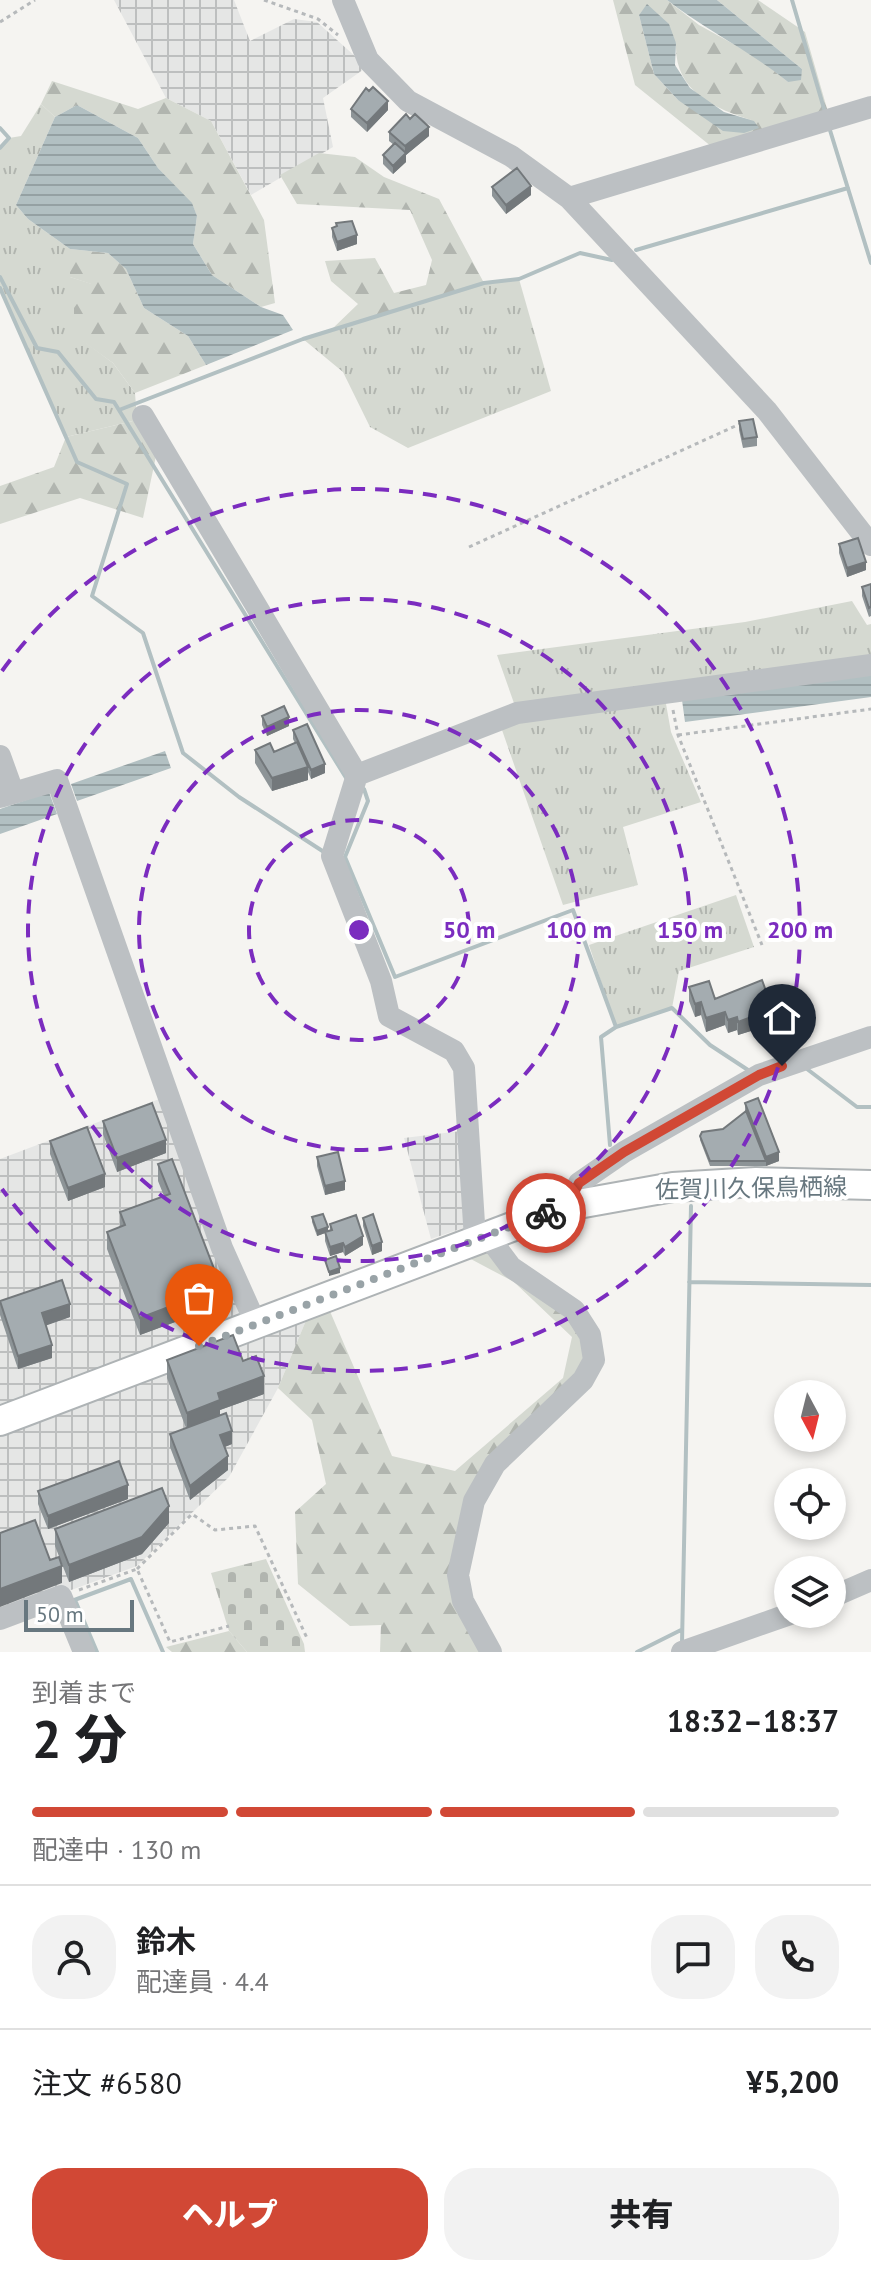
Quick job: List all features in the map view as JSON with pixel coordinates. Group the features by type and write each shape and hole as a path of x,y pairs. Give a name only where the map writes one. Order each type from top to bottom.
{"main road":[{"name":"佐賀川久保鳥栖線","path":"0,1421 567,1206 673,1187 756,1182 871,1185"}],"street":[{"path":"343,0 368,60 408,101 511,156 569,198 767,411 871,545"},
{"path":"569,198 871,107"},
{"path":"143,416 356,783"},
{"path":"491,1652 463,1601 458,1575 474,1501 495,1464 583,1380 594,1360 590,1335 574,1310 511,1267 481,1237 464,1068 454,1051 389,1016 381,981 332,856 356,783 517,713 871,665"},
{"path":"0,756 6,794 57,780 222,1248 256,1324"},
{"path":"567,1206 579,1183 624,1152 759,1075 871,1037"},
{"path":"846,1591 871,1580"},
{"path":"0,1619 63,1602 84,1652"},
{"path":"682,1652 774,1620"}],"path":[{"path":"0,22 35,0"},
{"path":"264,0 318,19 343,39"},
{"path":"469,547 767,411"},
{"path":"670,693 678,735 762,945"},
{"path":"678,735 871,709"},
{"path":"63,1602 137,1569 192,1514 215,1530 255,1526 307,1638"},
{"path":"137,1569 170,1642 229,1626"}],"shaded area":[{"path":"114,0 234,0 250,41 294,19 317,22 367,67 323,98 333,147 251,195 211,121 166,98"},
{"path":"667,0 717,0 802,69 801,80 788,82"},
{"path":"647,4 669,24 676,43 675,65 690,88 724,112 754,121 759,128 744,133 723,131 678,100 654,74 639,15"},
{"path":"77,105 138,138 158,168 192,203 197,216 193,244 212,275 261,307 283,315 293,330 206,365 188,336 144,308 126,269 108,253 70,249 28,219 16,205 55,117"},
{"path":"871,674 871,697 685,722 682,700"},
{"path":"165,751 171,768 77,801 71,784"},
{"path":"49,792 57,814 0,834 0,809"},
{"path":"162,1098 243,1313 0,1406 0,1159"},
{"path":"461,1131 469,1226 431,1239 404,1138"},
{"path":"307,1318 278,1388 229,1477 137,1566 0,1616 0,1433"}],"green space":[{"path":"613,0 667,0 699,25 757,57 788,82 802,69 717,0 758,0 805,32 828,112 712,147 635,85","holes":["647,5 676,43 677,60 689,85 711,103 754,121 678,100 654,74 639,15"]},
{"path":"52,81 138,109 166,98 211,121 264,220 275,303 261,307 212,275 193,244 197,216 192,204 158,168 138,138 77,105 55,117 41,104"},
{"path":"41,104 55,117 16,205 28,219 70,249 70,277 92,284 74,334 113,363 135,393 137,420 66,437 0,288 0,148 9,138 21,136"},
{"path":"319,153 355,157 384,177 439,199 484,283 331,330 358,304 331,281 325,261 375,258 394,293 426,285 432,260 410,210 297,204 280,175"},
{"path":"70,249 108,253 126,269 144,308 188,336 206,365 135,393 113,363 74,335 74,308 91,284 70,277"},
{"path":"519,279 551,391 408,448 370,427 343,372 303,339 484,283"},
{"path":"137,420 156,456 143,518 80,498 0,524 0,486 54,467 66,437"},
{"path":"852,601 867,625 871,624 871,658 663,687 671,732 701,802 623,827 638,885 563,905 502,730 515,706 497,655 745,622"},
{"path":"736,895 754,947 679,971 672,1008 616,1027 589,945"},
{"path":"489,1249 572,1314 588,1357 579,1379 490,1464 452,1576 484,1652 380,1652 381,1625 350,1626 298,1584 295,1512 326,1484 312,1420 278,1388 307,1318 329,1309 392,1456 455,1471 563,1378 572,1337 514,1282 467,1257"},
{"path":"266,1559 305,1652 247,1652 229,1631 211,1573"},
{"path":"229,1631 247,1652 172,1652 166,1647"}],"building":[{"path":"373,87 388,101 367,123 351,109 366,88 369,91"},
{"path":"406,114 410,119 415,114 429,127 405,146 389,132"},
{"path":"395,143 406,153 393,166 383,155"},
{"path":"517,168 531,186 506,205 492,187"},
{"path":"352,221 357,235 337,242 332,228 337,226 336,223"},
{"path":"753,419 757,437 743,439 739,421"},
{"path":"858,538 866,562 847,568 839,544"},
{"path":"871,584 871,607 869,608 862,587"},
{"path":"284,706 289,717 267,727 262,716"},
{"path":"307,724 325,764 311,770 293,730"},
{"path":"297,742 308,767 272,778 255,750 270,743 274,752"},
{"path":"762,980 766,991 769,990 771,1005 738,1022 737,1017 728,1020 725,1012 706,1018 701,1002 695,1004 689,987 709,981 715,999"},
{"path":"758,1098 779,1152 766,1157 745,1103"},
{"path":"152,1103 166,1140 117,1158 103,1121"},
{"path":"746,1111 766,1161 710,1161 700,1136 702,1132 723,1129"},
{"path":"87,1127 105,1174 68,1188 50,1141"},
{"path":"338,1152 345,1181 325,1186 317,1157"},
{"path":"172,1159 221,1287 140,1318 107,1232 125,1225 120,1212 170,1194 158,1164"},
{"path":"323,1214 328,1227 317,1231 312,1217"},
{"path":"373,1214 382,1242 372,1246 363,1218"},
{"path":"356,1215 363,1236 345,1247 343,1243 330,1247 325,1232 332,1230 330,1224"},
{"path":"336,1256 340,1268 329,1272 325,1260"},
{"path":"62,1280 70,1304 42,1313 52,1345 18,1356 0,1301"},
{"path":"233,1335 243,1361 256,1356 264,1376 218,1393 220,1400 187,1413 167,1360"},
{"path":"226,1413 232,1431 220,1435 228,1456 190,1486 170,1434"},
{"path":"119,1461 128,1485 48,1516 38,1491"},
{"path":"162,1488 169,1506 142,1537 69,1565 55,1529"},
{"path":"35,1520 50,1560 59,1557 62,1566 0,1589 0,1533"}],"waterway":[{"path":"792,0 825,112"},
{"path":"829,127 871,263"},
{"path":"0,128 9,138 0,148"},
{"path":"636,250 848,188"},
{"path":"119,410 303,339 484,283 519,279 580,253 612,260"},
{"path":"0,277 37,348 58,352 96,399 114,402 348,781"},
{"path":"0,288 77,462 127,484 92,596 143,633 183,753 239,797 324,852"},
{"path":"359,787 364,789 368,801 345,857 395,977 573,910 616,1027 601,1037 610,1145"},
{"path":"616,1027 672,1008 710,1045 748,1070"},
{"path":"807,1069 857,1107 871,1107"},
{"path":"682,1643 691,1206"},
{"path":"689,1282 871,1285"},
{"path":"69,1602 131,1579 163,1652"},
{"path":"75,1600 97,1652"},
{"path":"637,1652 681,1630"}],"way so far":[{"path":"199,1346 546,1213"}],"route":[{"path":"546,1213 567,1206 579,1183 624,1152 759,1075 782,1066"}]}
